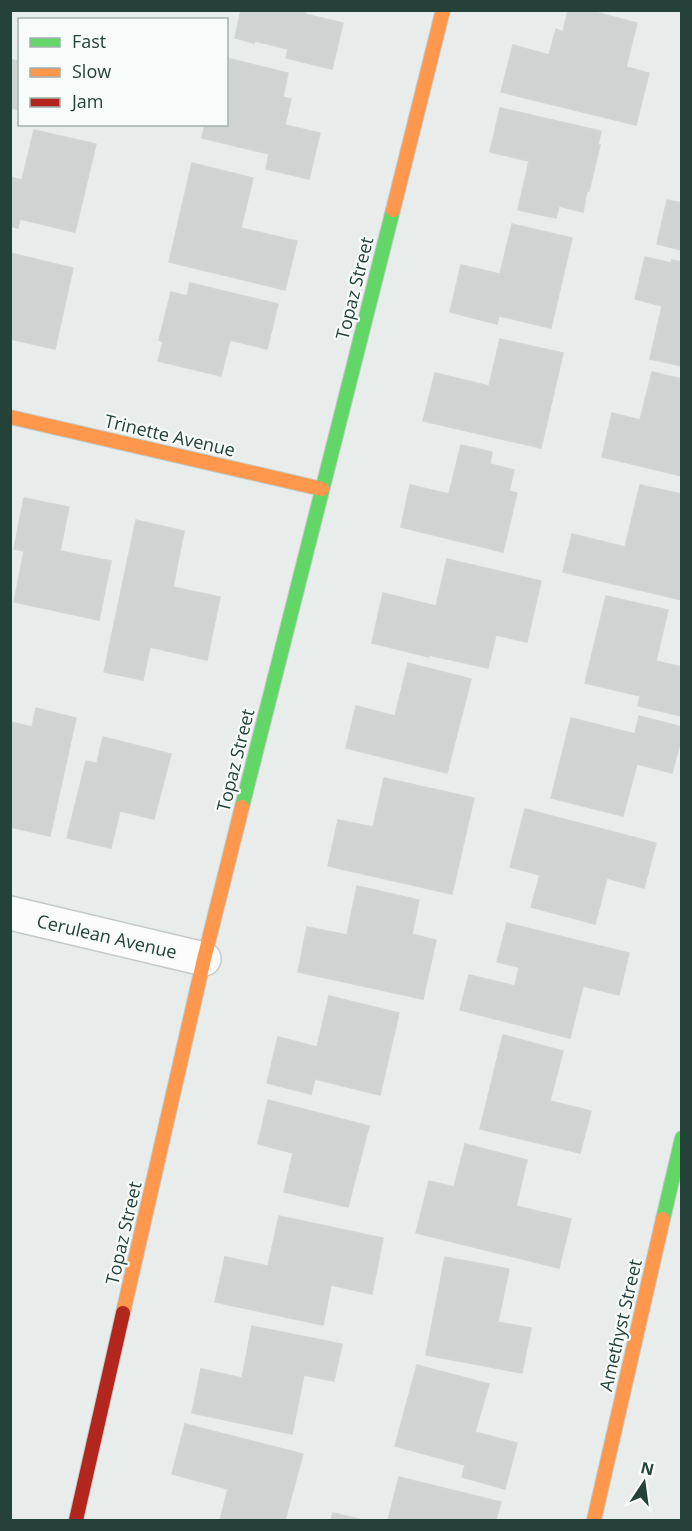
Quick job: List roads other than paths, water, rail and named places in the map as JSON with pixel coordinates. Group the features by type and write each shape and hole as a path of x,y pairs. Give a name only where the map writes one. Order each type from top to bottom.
{"street":[{"name":"Topaz Street","path":"76,1521 204,959 443,10"},
{"name":"Trinette Avenue","path":"10,417 322,489"},
{"name":"Cerulean Avenue","path":"10,913 204,959"},
{"name":"Amethyst Street","path":"594,1521 681,1138"}]}
